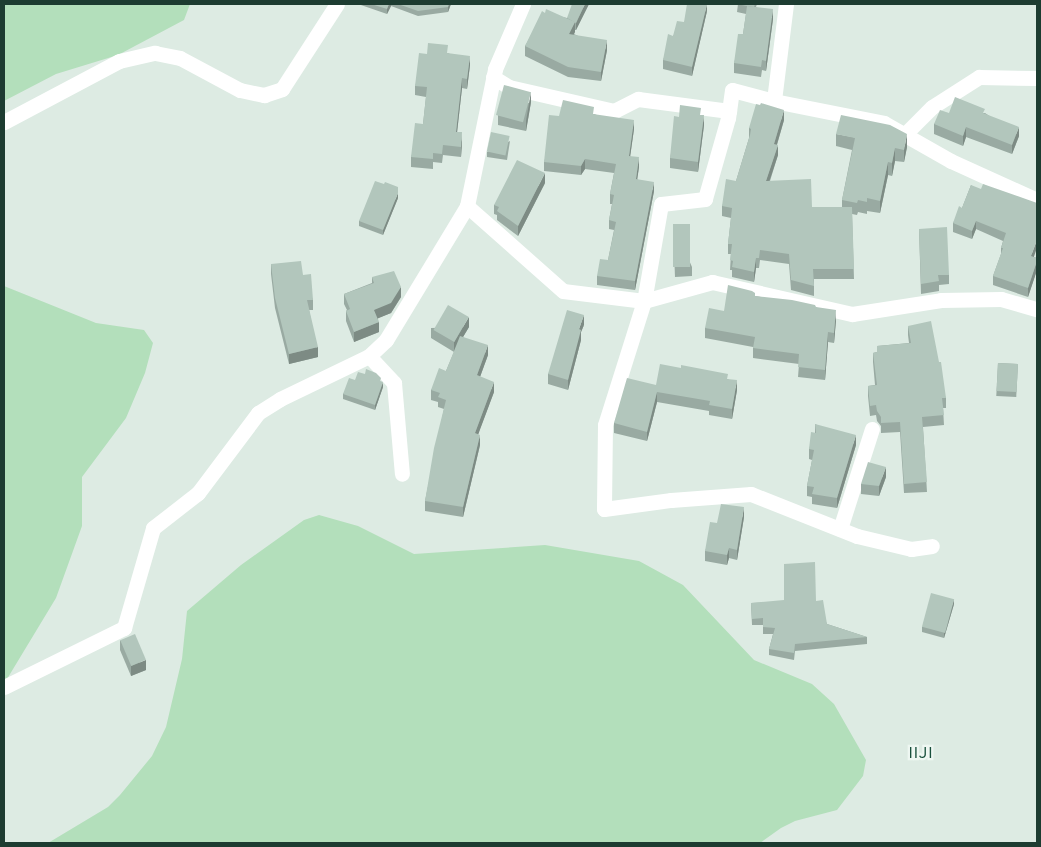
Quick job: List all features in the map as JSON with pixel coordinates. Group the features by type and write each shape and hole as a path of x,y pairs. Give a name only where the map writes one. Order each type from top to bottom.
{"street":[{"path":"4,122 120,61 155,52 180,58 240,90 264,95 282,89 337,4"},
{"path":"4,687 124,628 153,528 198,493 258,413 280,399 369,356 386,340 467,206 493,77 522,4"},
{"path":"774,101 786,4"},
{"path":"493,77 509,86 614,111 638,99 729,110"},
{"path":"905,134 932,107 979,77 1037,78"},
{"path":"932,546 911,549 857,536 751,494 671,500 604,509 605,425 644,301 662,204 705,199 729,110 732,90 774,101 884,123 951,161 1037,200"},
{"path":"467,206 563,291 644,301 712,282 852,314 942,300 1001,299 1037,310"},
{"path":"369,356 394,383 402,474"},
{"path":"840,529 872,429"}],"green space":[{"path":"4,4 190,4 184,20 118,55 56,74 4,101"},
{"path":"4,286 96,323 144,330 153,343 145,373 126,418 82,477 82,526 56,598 4,684"},
{"path":"319,515 358,526 414,554 545,545 639,561 683,585 754,660 812,684 834,704 866,760 863,776 837,810 795,821 781,828 760,843 48,843 108,807 152,756 166,727 182,659 187,611 241,565 304,520"}],"building":[{"path":"371,4 389,4 387,9"},
{"path":"398,4 449,4 448,7 418,11"},
{"path":"572,4 585,4 576,23 567,18"},
{"path":"687,4 707,4 692,67 663,60 668,34 673,36 677,21 684,22"},
{"path":"737,4 755,4 754,7"},
{"path":"747,6 773,9 766,61 762,60 761,67 734,63 738,34 743,34"},
{"path":"546,9 575,22 569,34 607,40 601,72 568,67 525,46 542,11 545,13"},
{"path":"428,43 448,45 447,53 470,56 467,79 462,78 456,132 462,132 461,147 443,145 442,154 433,153 433,159 411,157 415,123 423,124 427,87 415,86 419,53 427,54"},
{"path":"504,85 531,92 523,122 496,115"},
{"path":"955,97 985,109 983,113 1019,127 1012,145 966,127 963,136 934,124 940,110 949,113"},
{"path":"563,100 594,107 593,114 634,120 629,156 639,157 636,179 654,182 635,281 597,276 600,259 608,260 616,222 609,220 614,195 610,194 616,164 585,159 581,166 544,162 549,115 559,116"},
{"path":"761,103 784,110 774,144 778,145 766,181 811,179 812,207 852,207 854,269 813,269 814,286 791,280 789,254 760,250 759,258 756,258 754,272 732,267 733,261 730,260 732,244 728,244 732,208 722,206 726,179 736,181 750,135 751,129 749,128 756,104 760,105"},
{"path":"680,105 701,108 700,115 704,115 698,162 670,158 674,116 679,117"},
{"path":"841,115 890,125 907,134 904,150 895,148 892,163 888,162 880,201 867,198 867,202 858,200 857,203 842,200 855,138 836,134"},
{"path":"491,132 510,136 505,156 487,152"},
{"path":"517,160 545,173 518,226 497,211 499,207 494,205"},
{"path":"375,181 384,184 385,182 398,187 398,193 383,230 359,221"},
{"path":"983,184 1037,203 1037,240 1031,256 1037,258 1037,261 1028,288 993,276 1006,233 976,221 972,231 953,223 959,206 962,208 971,185 981,189"},
{"path":"673,224 690,224 690,267 673,267"},
{"path":"947,227 949,275 938,275 939,281 921,284 919,229"},
{"path":"301,261 303,275 311,274 313,300 307,300 318,347 289,354 275,298 271,264"},
{"path":"394,271 401,287 391,303 374,310 379,322 354,332 346,311 350,309 344,294 374,283 372,277"},
{"path":"728,285 752,291 755,293 755,296 792,300 815,305 816,307 836,310 834,333 828,332 825,370 798,367 799,354 753,348 755,337 705,328 709,308 724,311"},
{"path":"448,305 469,317 454,342 434,330"},
{"path":"567,310 584,315 579,329 581,330 568,380 548,374"},
{"path":"931,321 939,362 941,362 946,398 942,398 944,415 922,417 927,482 904,484 900,422 881,423 881,417 876,405 870,406 868,386 877,385 873,353 877,352 877,346 911,343 908,326"},
{"path":"460,336 488,345 477,375 494,382 475,433 480,435 463,507 425,501 434,448 446,400 438,397 440,393 431,390 439,368 446,371"},
{"path":"998,363 1018,364 1017,392 997,391"},
{"path":"660,364 681,368 681,365 728,374 727,379 737,380 732,409 709,405 710,401 657,392 647,432 614,423 627,378 656,385"},
{"path":"366,369 376,373 381,378 380,381 383,382 375,405 343,394 349,378 355,380 358,372 365,374"},
{"path":"815,424 856,435 837,498 812,494 814,487 807,486 814,450 809,449 811,432 816,433"},
{"path":"868,462 886,467 879,486 861,484"},
{"path":"721,504 744,507 737,550 729,548 727,555 705,551 710,522 717,523"},
{"path":"815,562 816,601 823,600 827,624 867,637 795,644 794,653 769,649 775,628 763,627 763,618 752,619 751,603 784,600 784,564"},
{"path":"931,593 954,599 945,633 922,627"},
{"path":"135,634 146,660 131,666 120,640"}],"district":[{"name":"IIJI","path":"921,753"}]}
